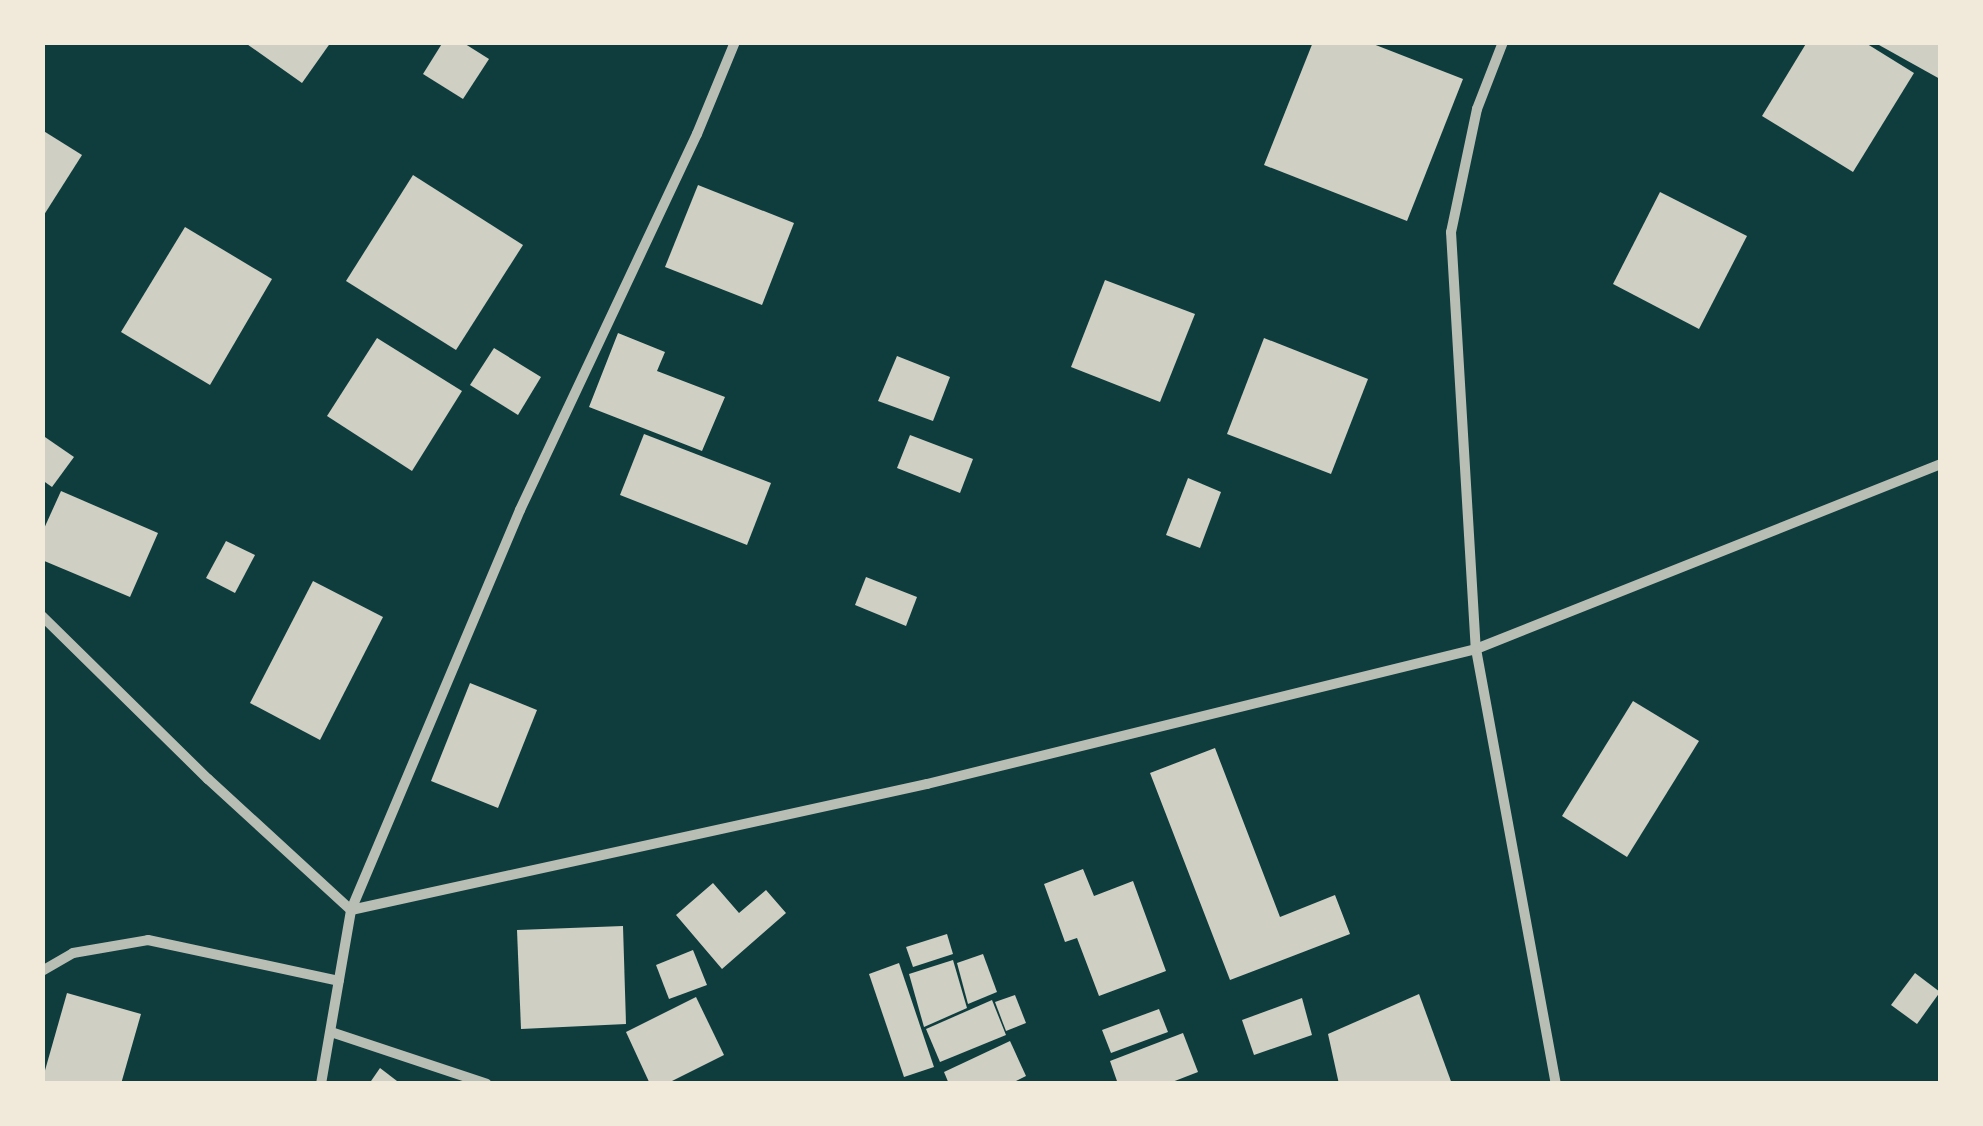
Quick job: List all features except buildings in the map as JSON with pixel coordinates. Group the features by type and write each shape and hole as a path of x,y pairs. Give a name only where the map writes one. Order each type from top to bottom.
{"street":[{"path":"321,1084 351,910 520,510 697,134 735,42"},
{"path":"1503,42 1477,109 1451,232 1476,649 1556,1084"},
{"path":"351,910 927,784 1476,649 1940,464"},
{"path":"42,616 208,779 351,910"},
{"path":"42,971 73,952 148,940 339,981"},
{"path":"331,1032 487,1084"}]}
